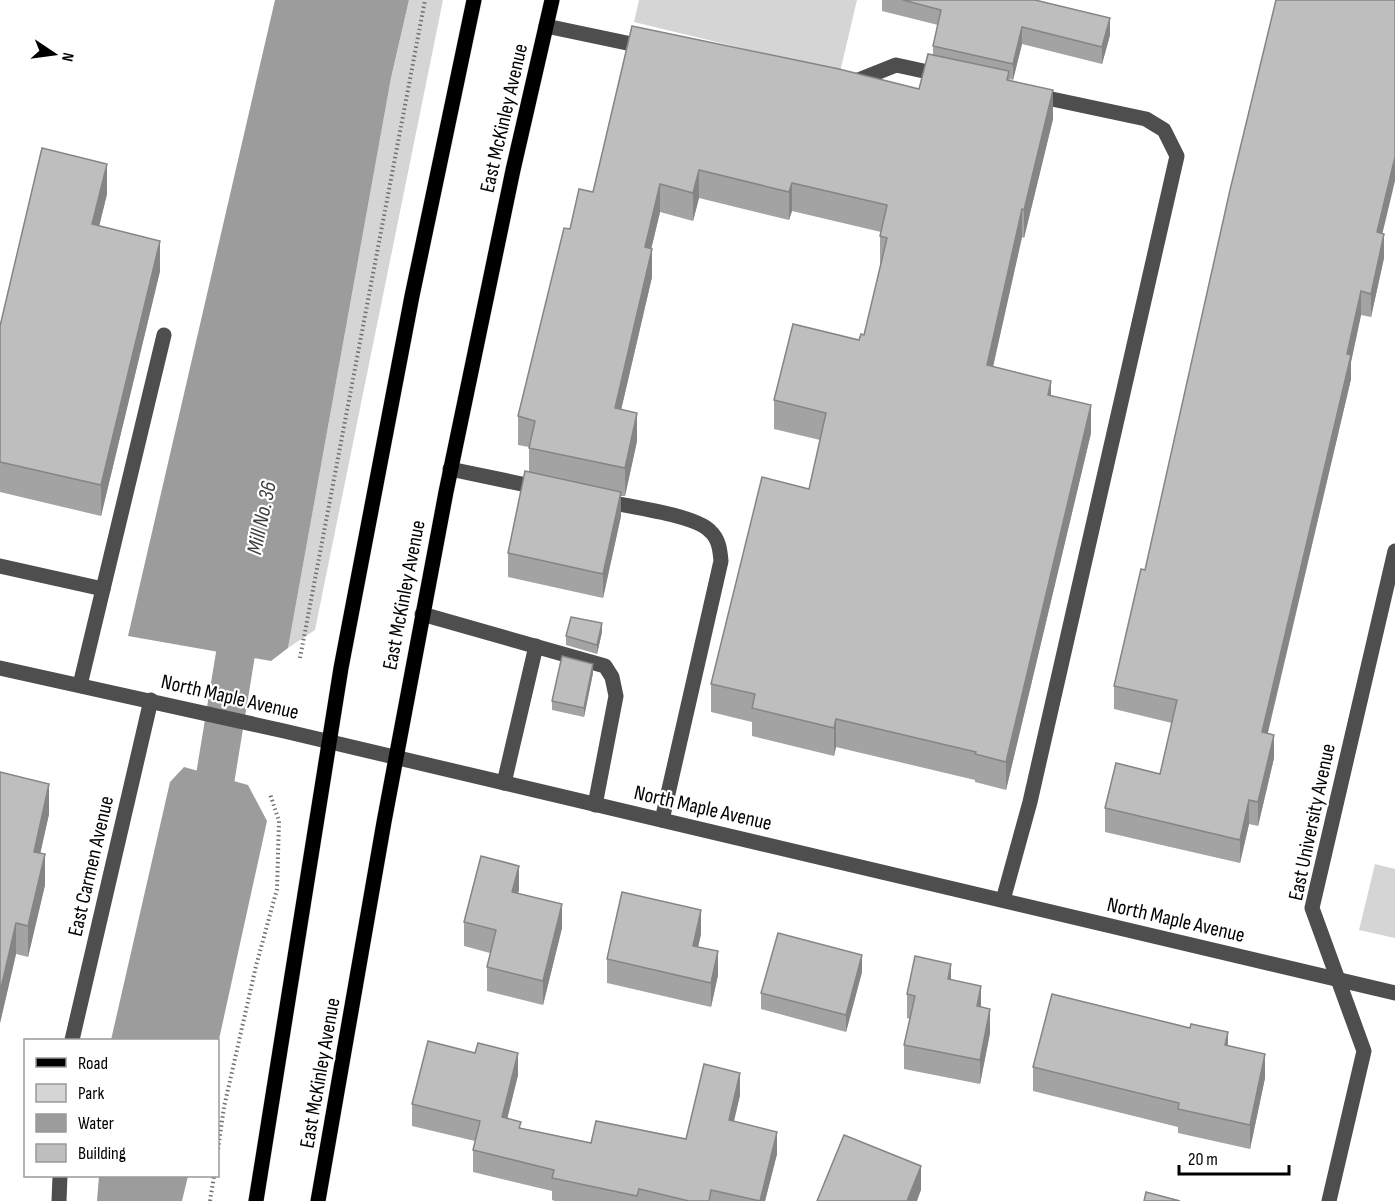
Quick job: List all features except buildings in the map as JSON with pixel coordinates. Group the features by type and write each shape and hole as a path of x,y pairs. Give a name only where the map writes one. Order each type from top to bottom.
{"main road":[{"name":"East McKinley Avenue","path":"256,1201 341,668 410,307 474,0"},
{"name":"East McKinley Avenue","path":"318,1201 396,757 450,469 513,170 552,0"}],"street":[{"path":"546,26 657,50"},
{"path":"839,88 896,65 953,78"},
{"path":"1003,900 1030,802 1177,156 1164,130 1146,119 1021,92"},
{"path":"80,685 164,335"},
{"path":"450,469 556,491"},
{"path":"590,499 693,521 710,530 719,544 722,561 662,820"},
{"name":"East University Avenue","path":"1329,1201 1364,1051 1312,908 1395,551"},
{"path":"0,566 103,589"},
{"path":"422,614 605,666 612,677 616,696 595,805"},
{"path":"504,783 536,646"},
{"name":"North Maple Avenue","path":"0,668 278,729 1395,993"},
{"name":"East Carmen Avenue","path":"72,1039 151,700"},
{"path":"59,1201 60,1177"}],"path":[{"path":"300,658 425,0"},
{"path":"219,1142 224,1107 246,1010 277,889 279,821 270,794"},
{"path":"210,1201 214,1177"}],"green space":[{"path":"409,0 443,0 315,630 288,648 391,78"},
{"path":"639,0 857,0 840,72 634,22"},
{"path":"1375,864 1395,869 1395,938 1359,930"}],"water":[{"path":"275,0 409,0 391,78 288,648 271,661 128,636"},
{"path":"184,767 248,785 267,821 219,1039 111,1039 170,782"},
{"path":"99,1177 188,1177 182,1201 97,1201"}],"waterway":[{"name":"Mill No. 36","path":"207,828 244,602"}]}
